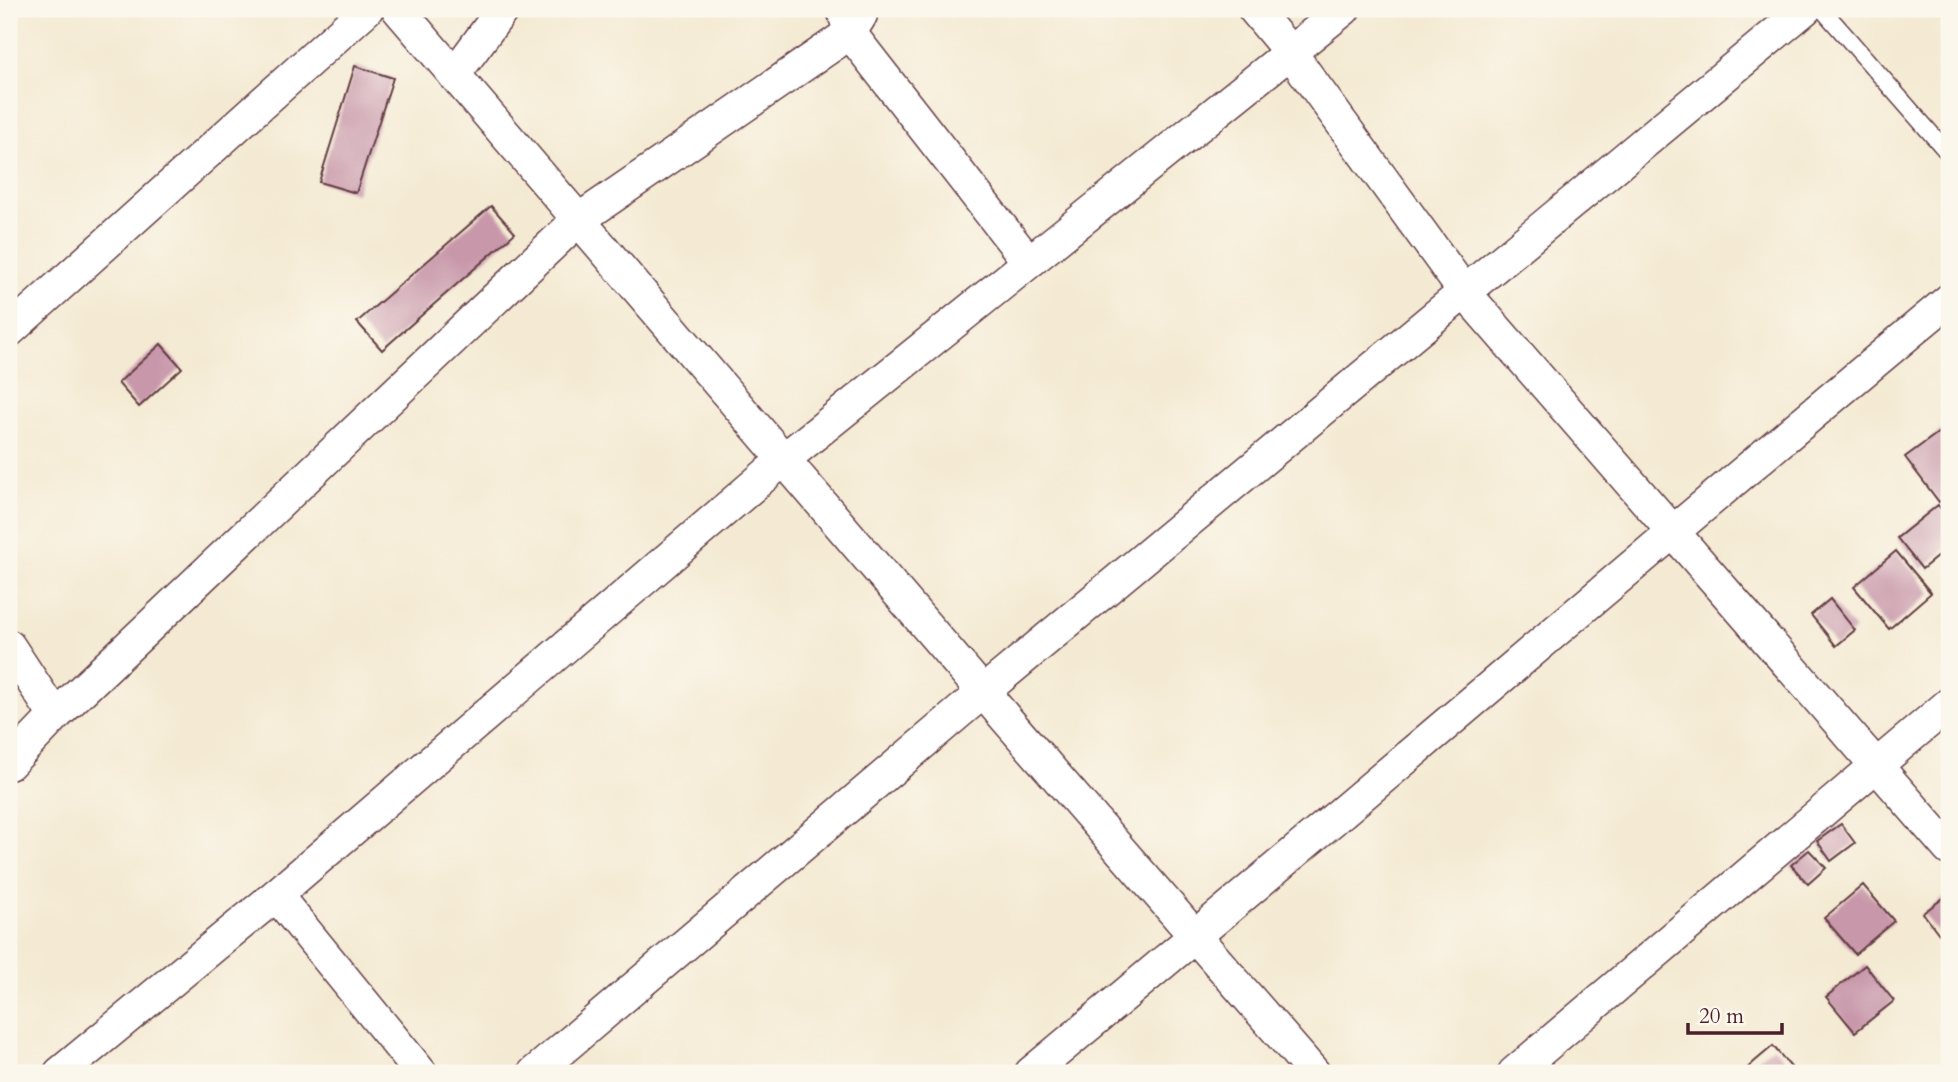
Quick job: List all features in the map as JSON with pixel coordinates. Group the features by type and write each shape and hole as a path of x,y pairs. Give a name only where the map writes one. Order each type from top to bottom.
{"street":[{"path":"9,331 367,9"},
{"path":"398,9 577,221 1314,1073"},
{"path":"454,75 503,9"},
{"path":"1254,9 1290,52 1466,294 1949,849"},
{"path":"60,1073 276,895 783,460 1027,260 1343,9"},
{"path":"534,1073 983,692 1466,294 1805,9"},
{"path":"9,764 55,716 577,221 852,17 1027,260"},
{"path":"1031,1073 1949,300"},
{"path":"9,646 55,716"},
{"path":"1514,1073 1949,704"},
{"path":"276,895 421,1073"}],"lane":[{"path":"1822,9 1949,154"}],"building":[{"path":"355,66 393,78 356,193 319,182"},
{"path":"491,206 515,233 382,350 357,322"},
{"path":"161,344 182,368 139,407 118,383"},
{"path":"1946,427 1949,431 1949,494 1939,502 1905,457"},
{"path":"1938,505 1949,520 1949,547 1922,569 1897,538"},
{"path":"1896,551 1931,593 1889,629 1854,587"},
{"path":"1830,599 1855,630 1836,646 1811,615"},
{"path":"1841,824 1855,843 1831,861 1817,841"},
{"path":"1809,850 1826,868 1808,884 1791,865"},
{"path":"1863,885 1894,921 1855,954 1824,918"},
{"path":"1949,894 1949,927 1939,934 1923,913"},
{"path":"1865,965 1894,1001 1855,1032 1826,997"},
{"path":"1773,1046 1796,1073 1742,1073 1754,1062"}]}
